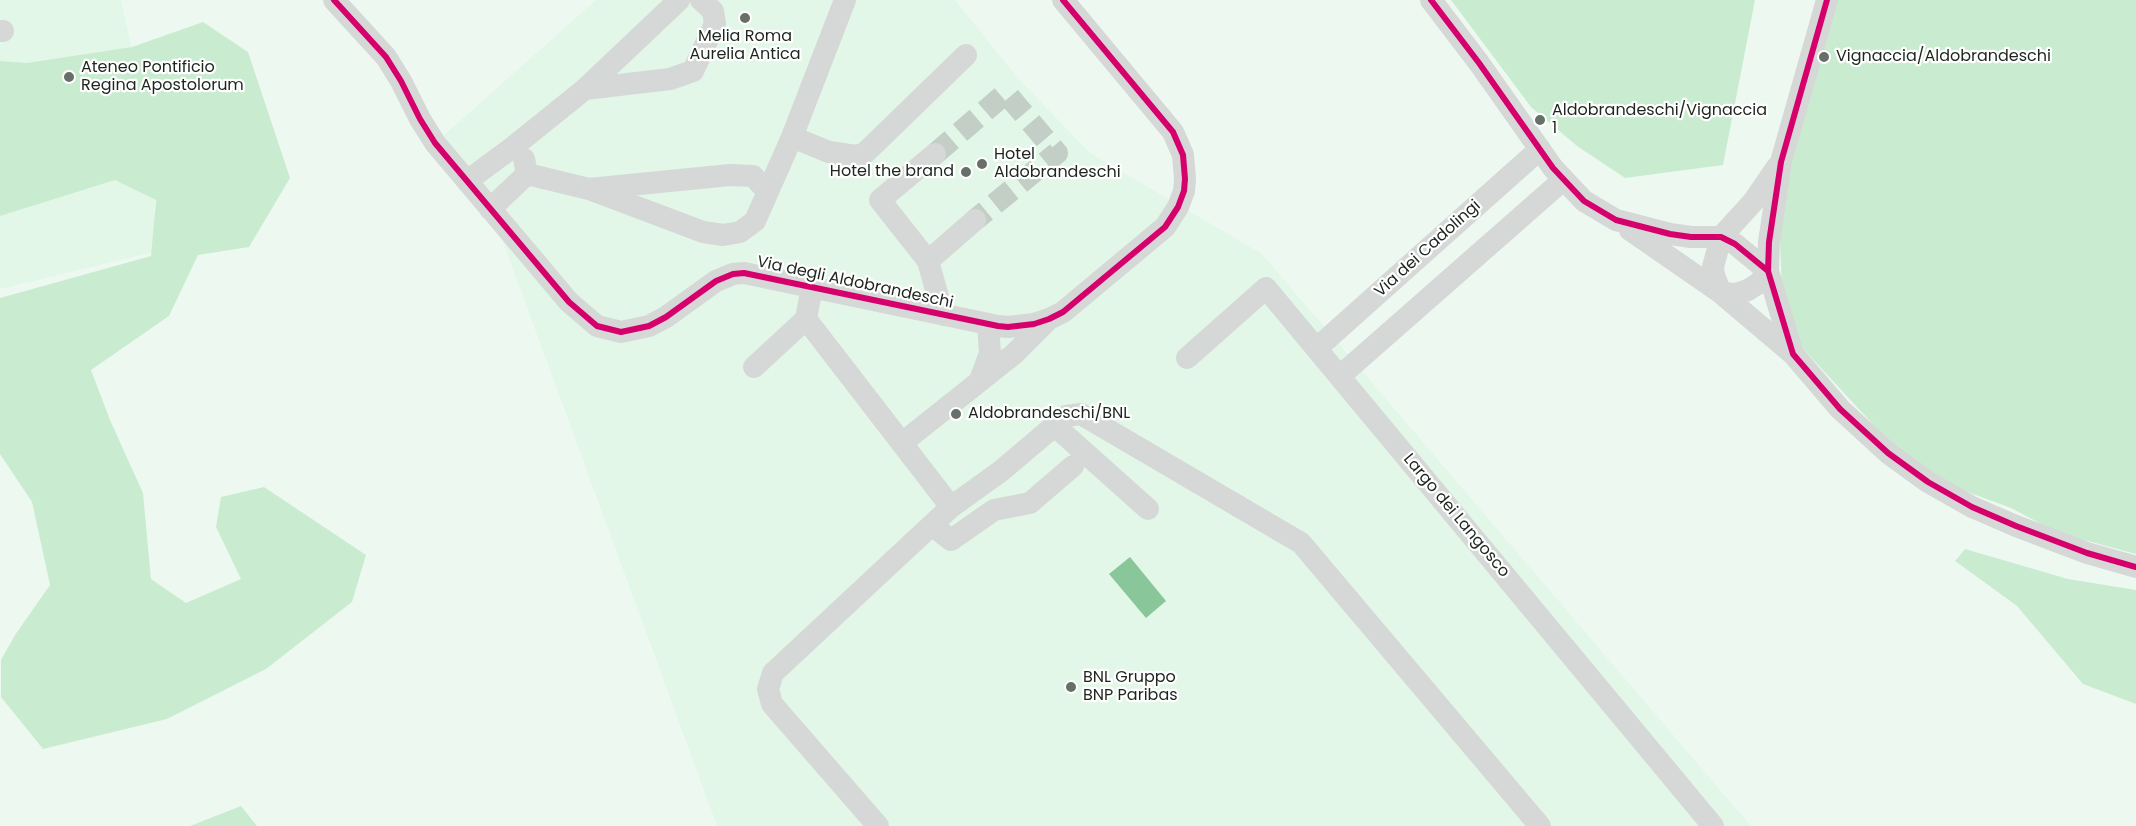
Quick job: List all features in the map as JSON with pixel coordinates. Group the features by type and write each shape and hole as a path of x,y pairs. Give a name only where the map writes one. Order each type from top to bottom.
{"street":[{"name":"Via degli Aldobrandeschi","path":"334,0 386,57 427,131 490,209 579,312 597,326 614,331 631,331 649,326 666,317 716,281 733,274 755,275 1008,327 1034,324 1063,312 1162,230 1178,207 1184,191 1185,179 1183,155 1173,132 1063,0"},
{"path":"467,181 585,89 679,0"},
{"path":"585,89 670,79 693,71 715,24 713,11 701,0"},
{"path":"1431,0 1563,180 1584,201 1616,220 1721,293 1793,354 1840,409 1888,453 1928,482 1972,507 2087,553 2136,567"},
{"path":"1793,354 1768,272 1769,242 1781,162 1827,0"},
{"path":"527,174 590,189 703,232 723,235 740,232 755,221 849,4"},
{"path":"792,137 829,152 856,156 865,153 966,55"},
{"path":"513,147 523,157 527,174"},
{"name":"Via dei Cadolingi","path":"1317,348 1540,149"},
{"path":"935,154 880,200 928,261 943,315"},
{"path":"1721,293 1713,267 1721,237 1753,202 1781,162"},
{"path":"490,209 527,174"},
{"path":"590,189 730,175 753,176 768,192"},
{"path":"1340,376 1563,180"},
{"path":"928,261 975,220"},
{"path":"1616,220 1670,234 1706,238 1721,237 1735,244 1768,272"},
{"path":"1721,293 1736,294 1748,290 1759,283 1768,272"},
{"path":"754,367 807,320 812,287"},
{"name":"Largo dei Langosco","path":"1187,358 1266,288 1713,826"},
{"path":"902,443 1014,354 1049,319"},
{"path":"807,320 951,507"},
{"path":"980,380 990,353 988,324"},
{"path":"878,826 771,704 768,689 773,673 951,507 1001,471 1066,416 1081,414 1301,543 1540,826"},
{"path":"1055,426 1148,509"},
{"path":"932,525 951,540 994,510 1029,503 1073,466"}],"shaded area":[{"name":"Ateneo Pontificio Regina Apostolorum","path":"0,0 121,0 155,154 154,252 0,289"},
{"path":"596,0 955,0 1017,77 1090,153 1262,254 1751,826 717,826 491,209 435,143"},
{"path":"1451,0 1755,0 1723,165 1625,178 1577,146 1531,107"},
{"path":"1836,0 2136,0 2136,554 2058,533 2011,508 1919,474 1795,340 1782,294 1779,211"},
{"path":"203,22 248,52 290,178 249,247 198,255 169,316 91,370 110,420 143,493 151,579 186,603 241,579 216,527 221,497 264,487 366,555 352,602 266,669 167,719 43,749 1,697 1,660 15,635 50,585 32,502 0,454 0,298 151,256 156,200 115,180 0,216 0,61 27,63 132,47"},
{"path":"1965,549 2068,579 2136,590 2136,704 2083,684 2017,606 1955,561"},
{"path":"1130,557 1166,601 1146,618 1109,574"},
{"path":"241,806 257,826 190,826"}],"tunnel":[{"path":"935,154 1006,93 1057,153 975,220"}],"cycle path":[{"path":"334,0 386,57 435,143 569,302 597,326 621,332 649,326 666,317 716,281 733,274 744,273 998,326 1034,324 1063,312 1165,227 1178,207 1184,191 1185,179 1183,155 1173,132 1063,0"},
{"path":"1431,0 1479,63 1553,168 1584,201 1616,220 1670,234 1721,237 1735,244 1768,271"},
{"path":"1827,0 1781,162 1769,242 1768,271 1793,354 1840,409 1888,453 1928,482 1972,507 2016,526 2087,553 2136,567"}],"place":[{"name":"Melia Roma Aurelia Antica","path":"745,18"},
{"name":"Vignaccia/Aldobrandeschi","path":"1824,57"},
{"name":"Ateneo Pontificio Regina Apostolorum","path":"69,77"},
{"name":"Aldobrandeschi/Vignaccia 1","path":"1540,120"},
{"name":"Hotel Aldobrandeschi","path":"982,164"},
{"name":"Hotel the brand","path":"966,172"},
{"name":"Aldobrandeschi/BNL","path":"956,414"},
{"name":"BNL Gruppo BNP Paribas","path":"1071,687"}]}
